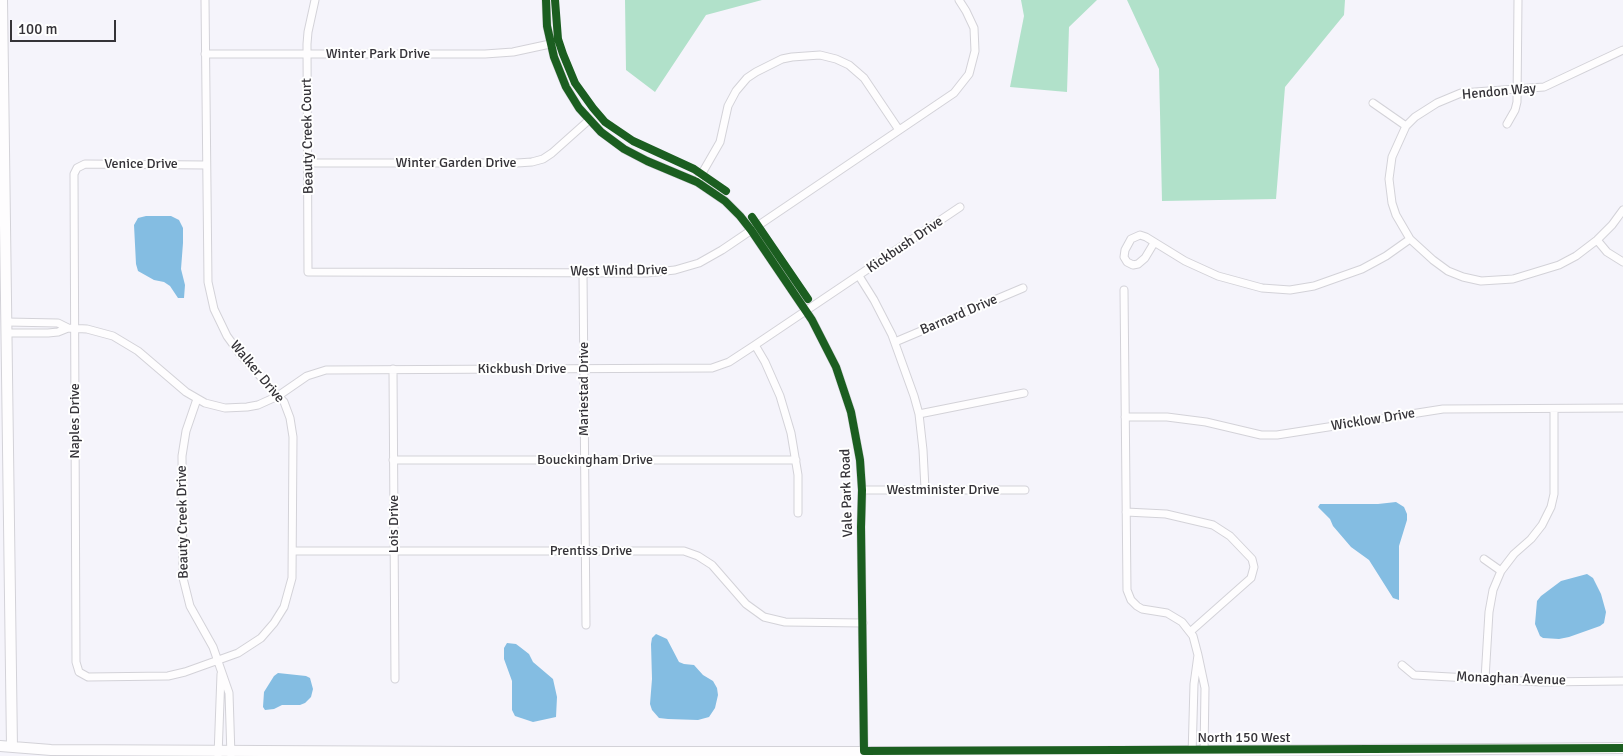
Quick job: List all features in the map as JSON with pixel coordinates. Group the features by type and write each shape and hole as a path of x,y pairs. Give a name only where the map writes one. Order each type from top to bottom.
{"main road":[{"path":"2,0 12,746"},
{"name":"North 150 West","path":"0,746 50,750 218,753 473,754 1355,753 1623,748"}],"street":[{"name":"Walker Drive","path":"81,673 91,677 162,677 179,674 238,653 253,644 274,623 284,607 290,588 293,550 293,430 288,412 278,396 232,345 214,309 207,274 205,0"},
{"name":"Beauty Creek Court","path":"308,272 307,54 308,32 315,0"},
{"name":"Vale Park Road","path":"546,0 547,26 557,67 566,87 589,120 609,138 634,155 697,182 725,201 752,230 818,330 831,356 847,398 857,442 862,490 864,754"},
{"name":"West Wind Drive","path":"308,272 647,273 675,270 699,263 722,250 949,97 963,84 974,59 975,36 970,20 959,0"},
{"path":"1507,124 1515,110 1518,90 1518,0"},
{"name":"Winter Park Drive","path":"205,54 485,54 513,52 550,44"},
{"name":"Hendon Way","path":"1623,50 1544,87 1461,94 1437,103 1415,117 1406,126 1392,157 1389,179 1392,203 1396,215 1410,239 1448,271 1481,281 1513,279 1539,272 1576,256 1597,240 1612,225 1623,210"},
{"path":"697,182 720,142 728,106 736,91 743,82 756,72 782,59 820,55 849,65 864,78 899,130"},
{"path":"1373,103 1406,126"},
{"name":"Winter Garden Drive","path":"308,163 532,162 543,159 552,153 589,120"},
{"name":"Venice Drive","path":"77,168 90,164 206,165"},
{"name":"Naples Drive","path":"77,168 73,177 71,328 76,662 81,673"},
{"name":"Kickbush Drive","path":"7,327 58,323 71,328 101,332 126,343 197,399 215,406 235,408 258,405 278,396 307,376 326,370 712,368 729,362 960,207"},
{"path":"1154,243 1138,264 1133,265 1127,262 1124,257 1125,250 1131,239 1140,235 1154,243 1185,262 1218,276 1262,288 1290,290 1314,286 1362,269 1386,256 1410,239"},
{"path":"1597,240 1607,252 1623,262"},
{"name":"Mariestad Drive","path":"583,272 586,625"},
{"path":"858,276 874,300 895,342 910,385 918,414 924,464 924,490"},
{"name":"Barnard Drive","path":"895,342 1024,288"},
{"path":"1124,290 1126,585 1129,597 1133,603 1142,609 1158,611 1182,622 1195,642 1205,688 1204,753"},
{"path":"755,345 765,362 784,406 792,433 796,460 798,513"},
{"name":"Lois Drive","path":"393,369 395,679"},
{"path":"918,414 1024,393"},
{"name":"Beauty Creek Drive","path":"197,399 186,431 182,456 182,569 184,586 190,606 211,643 229,693 231,753"},
{"name":"Wicklow Drive","path":"1125,417 1167,417 1206,422 1261,434 1277,435 1443,409 1623,408"},
{"path":"1485,679 1489,612 1493,590 1501,571 1514,554 1542,525 1551,507 1555,480 1554,409"},
{"name":"Bouckingham Drive","path":"393,460 796,460"},
{"name":"Westminister Drive","path":"862,490 1025,490"},
{"path":"1126,512 1166,514 1213,525 1230,536 1252,559 1254,567 1251,578 1190,632"},
{"name":"Prentiss Drive","path":"293,550 684,551 698,556 712,565 746,604 764,617 786,622 863,623"},
{"path":"1484,559 1501,571"},
{"path":"1192,753 1194,684 1198,656"},
{"name":"Monaghan Avenue","path":"1402,665 1414,675 1542,682 1623,682"},
{"name":"Beauty Creek Drive","path":"218,753 221,669"}],"green space":[{"path":"625,0 762,0 706,15 655,92 626,70"},
{"path":"1021,0 1097,0 1069,27 1067,92 1010,87 1024,16"},
{"path":"1127,0 1345,0 1344,15 1285,87 1276,199 1162,201 1159,69"}],"water":[{"path":"146,216 171,216 179,220 183,228 181,269 185,285 184,298 178,298 170,286 164,282 154,280 138,271 134,225 138,218"},
{"path":"1396,502 1404,507 1407,514 1399,546 1399,600 1393,598 1369,560 1351,547 1333,526 1330,519 1318,507 1320,504 1378,504"},
{"path":"1587,574 1593,578 1601,594 1606,612 1604,623 1569,637 1559,639 1543,638 1540,636 1535,624 1537,601 1561,581"},
{"path":"656,634 667,639 679,662 694,665 703,675 713,681 718,695 715,708 709,717 698,720 659,718 652,710 650,704 652,679 651,644 652,638"},
{"path":"507,643 516,644 529,654 533,662 553,679 557,697 556,717 533,722 515,716 512,710 512,681 504,659 504,648"},
{"path":"278,673 310,678 313,689 311,697 300,705 282,705 274,709 265,710 263,707 264,692"}],"cycle path":[{"path":"546,0 547,26 554,57 566,87 579,108 601,132 624,149 697,182 725,201 740,216 812,320 836,367 851,412 860,460 862,490 864,751 1623,748"},
{"path":"555,0 558,39 563,54 575,83 605,122 633,141 694,169 726,191"},
{"path":"752,217 808,299"}]}
